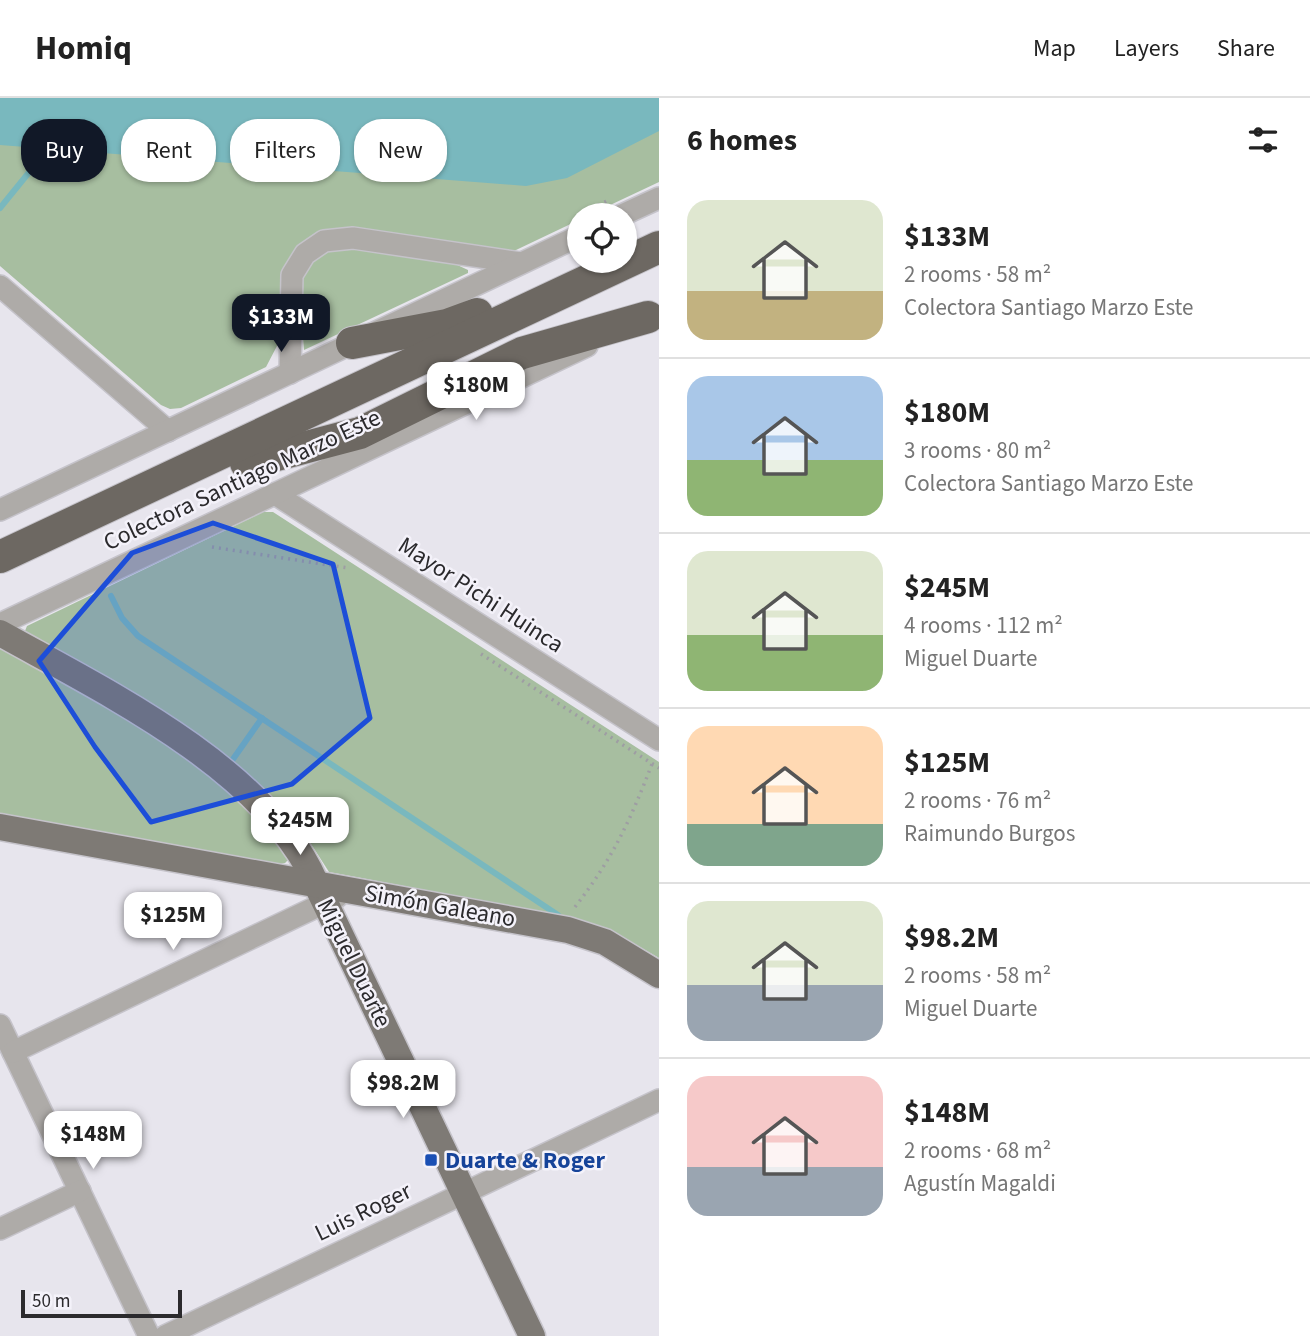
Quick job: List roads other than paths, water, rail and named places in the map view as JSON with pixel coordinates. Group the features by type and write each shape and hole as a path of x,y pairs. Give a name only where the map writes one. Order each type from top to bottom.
{"highway":[{"path":"637,242 659,234"},
{"path":"0,557 659,247"},
{"path":"0,578 659,270"},
{"path":"352,343 454,324 567,273"},
{"path":"246,463 360,433 522,353 654,315"}],"main road":[{"name":"Miguel Duarte","path":"0,633 132,706 201,754 278,824 300,853 533,1336"},
{"name":"Simón Galeano","path":"0,827 321,893 352,890 590,935 659,975"}],"street":[{"path":"637,208 659,198"},
{"path":"290,373 290,283 299,261 317,244 333,238 353,237 521,263"},
{"path":"0,510 567,242"},
{"path":"0,286 168,430"},
{"name":"Colectora Santiago Marzo Este","path":"0,624 654,315"},
{"name":"Mayor Pichi Huinca","path":"275,494 659,740"},
{"path":"13,1052 321,893"},
{"path":"0,1025 149,1336"},
{"name":"Luis Roger","path":"166,1336 659,1100"},
{"path":"0,1229 80,1191"}],"water":[{"path":"0,98 659,98 659,131 567,178 526,186 447,180 447,119 354,119 354,173 340,172 340,119 230,119 230,163 216,162 216,119 121,119 121,154 107,153 107,119 21,119 21,147 0,145"}],"waterway":[{"path":"0,208 21,182"},
{"path":"111,596 122,618 138,636 558,915"},
{"path":"231,762 262,718"}],"place":[{"name":"Duarte & Roger","path":"431,1160"}]}
